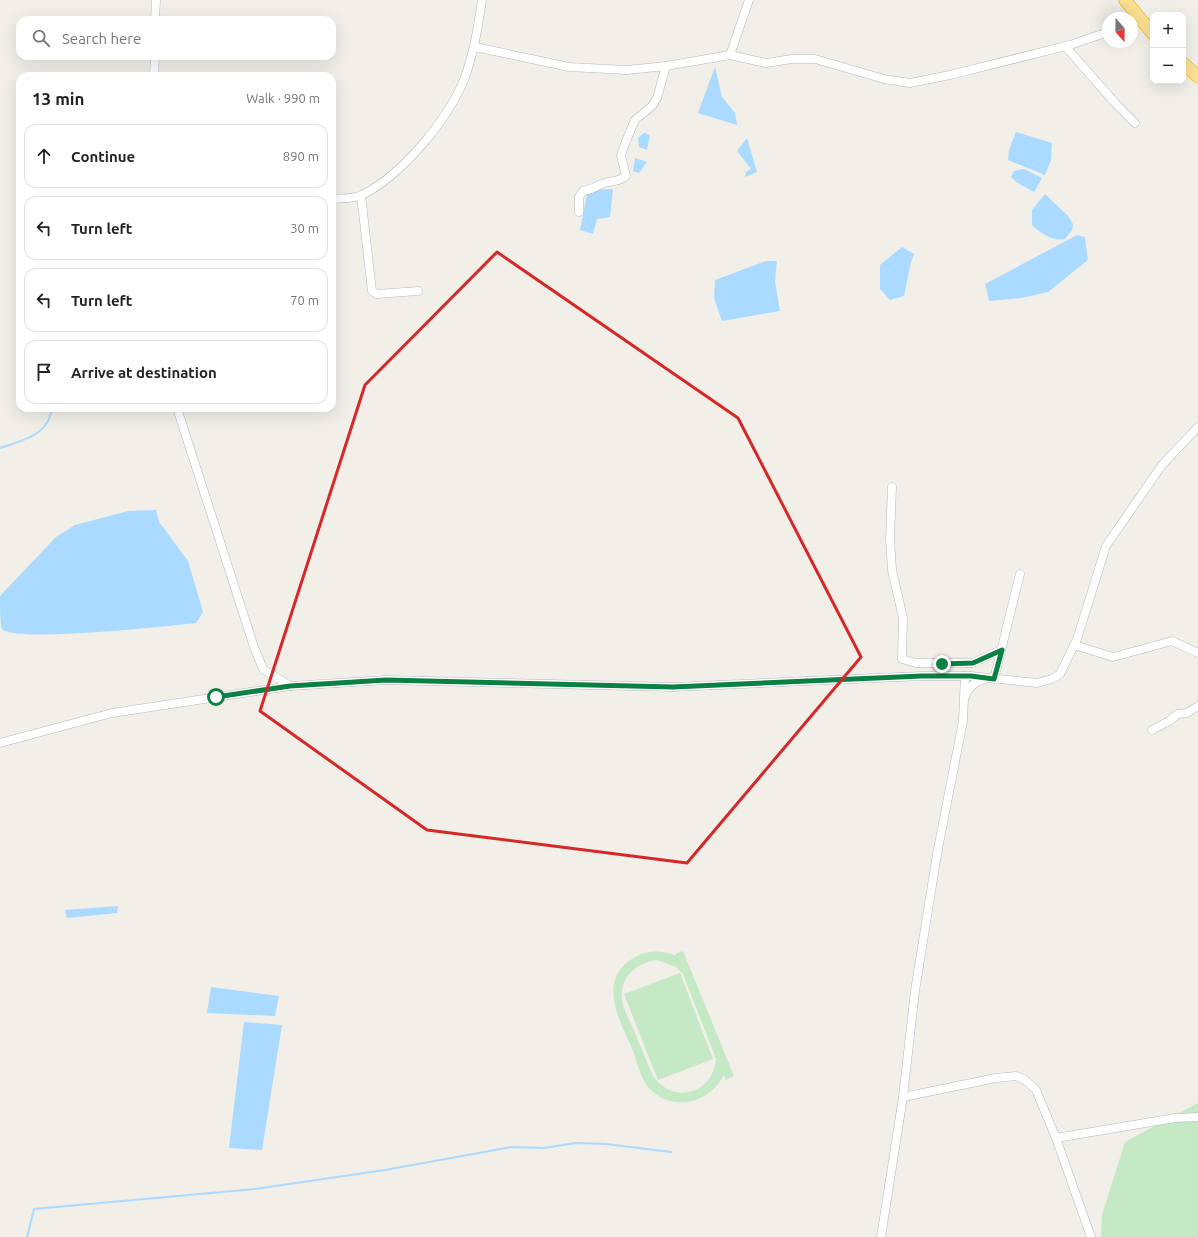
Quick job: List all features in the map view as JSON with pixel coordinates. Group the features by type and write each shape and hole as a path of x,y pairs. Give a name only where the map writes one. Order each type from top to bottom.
{"highway":[{"path":"1125,0 1131,12"},
{"path":"1138,23 1150,32"},
{"path":"1186,66 1198,77"}],"street":[{"path":"155,16 156,0"},
{"path":"336,199 361,196 409,161 436,125 455,98 464,78 475,47 482,0"},
{"path":"730,55 749,0"},
{"path":"475,47 569,67 627,70 666,66 730,55 766,63 792,59 815,60 884,79 910,83 950,75 1065,46 1102,34"},
{"path":"1065,46 1094,77 1116,104 1135,123"},
{"path":"154,72 155,60"},
{"path":"579,212 579,197 583,191 594,189 602,184 621,181 626,176 621,155 626,141 635,120 652,106 657,98 666,66"},
{"path":"361,196 372,292 377,294 418,291"},
{"path":"178,412 254,647 263,669 290,686"},
{"path":"0,743 112,713 290,686 386,680 673,687 922,676 965,676 1038,683 1052,679 1060,674 1074,645 1106,546 1162,465 1198,427"},
{"path":"892,487 890,539 892,570 903,618 902,659 916,663 973,663 1002,650"},
{"path":"992,678 1002,650 1020,574"},
{"path":"1074,645 1114,657 1133,654 1172,641 1198,653"},
{"path":"881,1237 903,1097 915,991 937,854 963,721 965,676"},
{"path":"964,702 969,688 982,680 992,678"},
{"path":"1152,730 1169,721 1178,714 1187,713 1198,706"},
{"path":"903,1097 996,1078 1016,1076 1024,1080 1036,1090 1056,1138 1091,1237"},
{"path":"1056,1138 1175,1118 1198,1117"}],"highlighted area":[{"path":"497,252 738,418 861,657 687,863 427,830 260,711 365,385"}],"green space":[{"path":"683,951 734,1076 726,1080 724,1075 709,1093 689,1102 667,1100 657,1095 648,1087 641,1075 633,1051 617,1014 614,1001 613,989 616,977 623,966 635,957 645,953 666,953 676,956 675,954","holes":["657,960 676,967 683,974 716,1059 713,1071 708,1080 691,1092 681,1093 661,1085 653,1076 624,1008 622,996 625,981 629,974 641,965"]},
{"path":"680,973 713,1059 658,1080 624,994"},
{"path":"1198,1103 1198,1237 1101,1237 1102,1215 1125,1142"}],"water":[{"path":"715,67 722,97 735,113 737,125 698,113"},
{"path":"1016,132 1052,143 1051,160 1045,175 1008,160 1009,150"},
{"path":"644,133 650,135 647,150 639,147 638,138"},
{"path":"747,138 757,172 745,177 746,172 751,169 737,151"},
{"path":"635,158 647,162 639,173 633,171"},
{"path":"1024,169 1042,178 1034,192 1016,182 1011,177 1014,171"},
{"path":"613,189 610,217 597,219 593,234 580,230 588,190"},
{"path":"1045,194 1068,216 1073,224 1072,230 1065,239 1061,240 1047,236 1032,225 1032,210"},
{"path":"1077,235 1085,237 1088,260 1048,292 1022,298 989,301 985,284"},
{"path":"902,247 914,254 904,296 890,300 880,289 880,265"},
{"path":"766,261 777,261 775,281 780,311 722,321 714,298 715,280"},
{"path":"156,510 159,522 188,561 203,612 196,623 126,630 62,634 13,633 2,629 0,618 0,596 56,537 75,525 128,511"},
{"path":"118,906 117,913 67,918 65,910"},
{"path":"211,987 279,996 275,1016 207,1013"},
{"path":"244,1022 282,1025 262,1150 229,1148"}],"waterway":[{"path":"0,448 33,436 46,425 51,412"},
{"path":"27,1237 34,1209 255,1189 385,1170 511,1147 544,1148 575,1143 606,1144 671,1152"}],"route":[{"path":"216,697 290,686 386,680 673,687 795,683 922,676 971,676 994,679 1002,650 973,663 942,664"}]}
